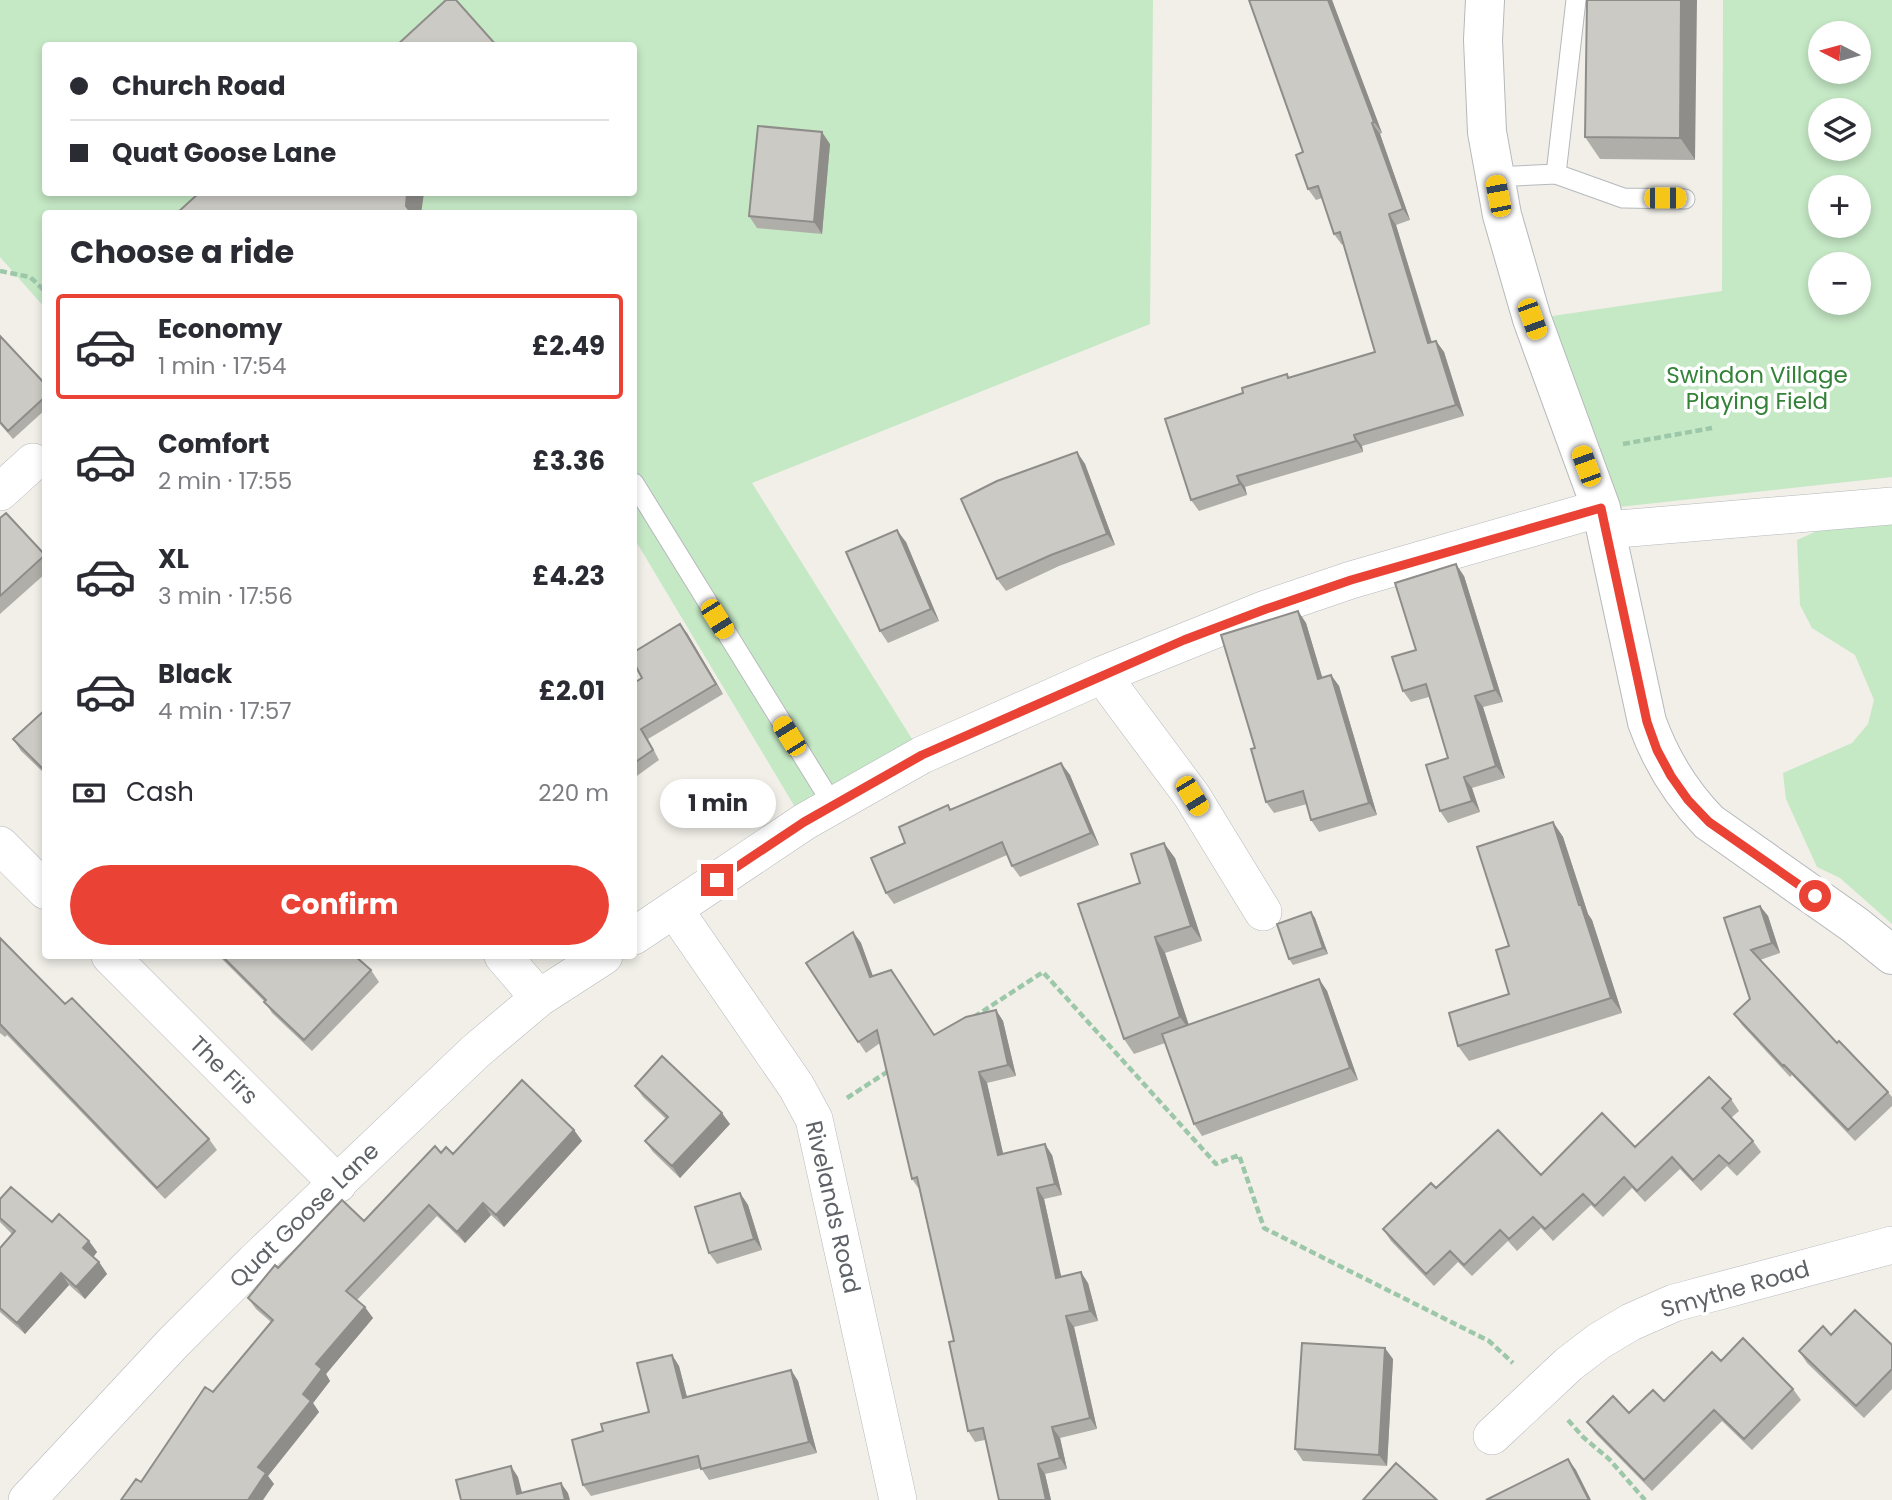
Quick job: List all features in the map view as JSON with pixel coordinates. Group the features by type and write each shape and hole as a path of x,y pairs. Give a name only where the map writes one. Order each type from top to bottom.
{"street":[{"path":"1485,0 1484,86 1487,132 1502,215 1532,319 1603,519 1647,722 1657,750 1688,800 1709,822 1855,925 1892,956"},
{"path":"0,492 33,462"},
{"path":"637,934 804,822 922,755 1184,640 1326,588 1436,554 1603,519 1892,506"},
{"path":"1102,675 1192,796 1263,912"},
{"path":"3,855 42,888"},
{"name":"Rivelands Road","path":"674,909 796,1086 814,1119 898,1500"},
{"name":"The Firs","path":"113,959 338,1184"},
{"path":"506,959 539,998"},
{"name":"Quat Goose Lane","path":"27,1500 173,1343 476,1051 539,998 599,959"},
{"name":"Smythe Road","path":"1492,1436 1569,1364 1632,1322 1674,1303 1892,1245"}],"lane":[{"path":"1556,174 1576,0"},
{"path":"1494,177 1556,174 1623,198 1685,199"},
{"path":"637,488 832,805"}],"path":[{"path":"0,271 30,276 42,288"},
{"path":"1580,452 1712,428"},
{"path":"963,1024 1043,972 1216,1164 1239,1155 1264,1228 1489,1341 1542,1390 1583,1437 1609,1459 1645,1500"},
{"path":"814,1119 894,1068"}],"green space":[{"path":"0,0 1153,0 1150,324 752,483 922,755 804,822 637,543 637,210 42,210 42,305 0,257"},
{"name":"Swindon Village Playing Field","path":"1723,0 1892,0 1892,477 1610,508 1532,319 1722,291"},
{"path":"1892,519 1892,924 1840,878 1817,867 1786,799 1783,773 1852,743 1868,724 1874,700 1855,655 1812,628 1800,605 1797,540 1826,527"}],"building":[{"path":"446,0 456,0 493,42 400,42"},
{"path":"1249,0 1328,0 1403,209 1389,214 1428,343 1436,341 1456,405 1354,435 1356,441 1237,476 1240,484 1191,500 1165,419 1243,393 1242,388 1287,374 1288,378 1375,352 1340,232 1334,234 1318,186 1308,189 1296,155 1303,152"},
{"path":"1587,0 1681,0 1680,138 1585,137"},
{"path":"758,126 822,132 814,222 749,216"},
{"path":"196,196 407,196 406,206 409,210 180,210"},
{"path":"0,336 42,381 42,400 8,431 0,422"},
{"path":"1077,452 1107,534 997,579 961,499 997,481"},
{"path":"6,513 42,552 42,558 0,596 0,518"},
{"path":"897,530 931,609 880,631 846,552"},
{"path":"1456,564 1495,690 1475,696 1496,766 1464,777 1472,801 1440,811 1426,765 1448,758 1426,684 1403,691 1392,657 1416,650 1395,583"},
{"path":"1298,611 1318,679 1331,675 1369,803 1311,820 1303,791 1266,802 1251,749 1255,748 1221,635"},
{"path":"680,624 716,684 641,729 653,750 637,761 637,681 642,678 637,669 637,650"},
{"path":"42,713 42,768 13,739"},
{"path":"1061,763 1091,833 1012,866 1002,842 886,893 871,858 905,843 899,827 948,805 950,810"},
{"path":"1553,822 1611,998 1458,1046 1449,1013 1509,994 1496,950 1509,946 1477,847"},
{"path":"1164,843 1191,926 1155,937 1180,1017 1124,1039 1078,904 1140,883 1131,854"},
{"path":"1760,906 1772,943 1751,950 1837,1043 1839,1041 1888,1092 1848,1130 1734,1014 1750,999 1724,918"},
{"path":"1311,912 1323,948 1289,959 1277,924"},
{"path":"853,932 870,977 891,970 934,1035 966,1017 996,1010 1008,1065 979,1072 998,1155 1045,1144 1055,1184 1037,1188 1056,1278 1081,1272 1090,1311 1066,1316 1090,1418 1052,1427 1060,1458 1038,1464 1046,1500 999,1500 983,1428 968,1431 949,1342 954,1341 917,1177 912,1179 877,1030 858,1042 806,963"},
{"path":"0,938 65,1004 72,998 209,1139 157,1188 0,1024"},
{"path":"225,959 358,959 371,970 304,1040 264,1002 266,1000"},
{"path":"1319,979 1350,1068 1194,1124 1162,1034"},
{"path":"662,1056 722,1113 672,1166 645,1141 668,1117 635,1086"},
{"path":"1709,1077 1731,1099 1722,1108 1753,1141 1729,1164 1719,1155 1693,1180 1672,1157 1637,1191 1624,1177 1595,1206 1583,1194 1545,1229 1533,1217 1509,1239 1500,1230 1464,1265 1450,1251 1426,1274 1383,1229 1431,1183 1436,1188 1498,1130 1541,1175 1602,1113 1635,1147"},
{"path":"522,1080 574,1130 496,1215 483,1203 457,1232 429,1205 346,1291 365,1307 316,1364 322,1369 303,1394 311,1401 258,1467 266,1473 248,1500 121,1500 136,1479 141,1482 205,1387 213,1392 273,1320 248,1298 275,1265 278,1268 342,1200 364,1221 435,1146 441,1153 446,1147 453,1154"},
{"path":"11,1187 52,1222 59,1214 89,1241 83,1248 99,1262 76,1287 61,1273 17,1323 0,1308 0,1248 15,1231 0,1218 0,1199"},
{"path":"740,1193 754,1239 709,1253 695,1207"},
{"path":"1855,1310 1892,1345 1892,1369 1856,1406 1799,1351 1823,1326 1831,1335"},
{"path":"1743,1338 1793,1389 1744,1439 1714,1410 1644,1480 1587,1422 1613,1396 1629,1413 1653,1390 1664,1401 1712,1352 1721,1361"},
{"path":"1302,1343 1385,1348 1379,1455 1295,1449"},
{"path":"672,1355 683,1398 791,1370 809,1442 701,1469 698,1456 583,1485 572,1440 603,1431 601,1424 649,1412 637,1363"},
{"path":"1568,1459 1589,1500 1486,1500"},
{"path":"1396,1463 1437,1500 1363,1500"},
{"path":"511,1466 517,1494 561,1483 565,1500 461,1500 456,1480"}],"route":[{"path":"717,880 804,822 922,755 1184,640 1351,580 1601,508 1647,722 1657,750 1671,776 1688,800 1709,822 1815,896"}]}
